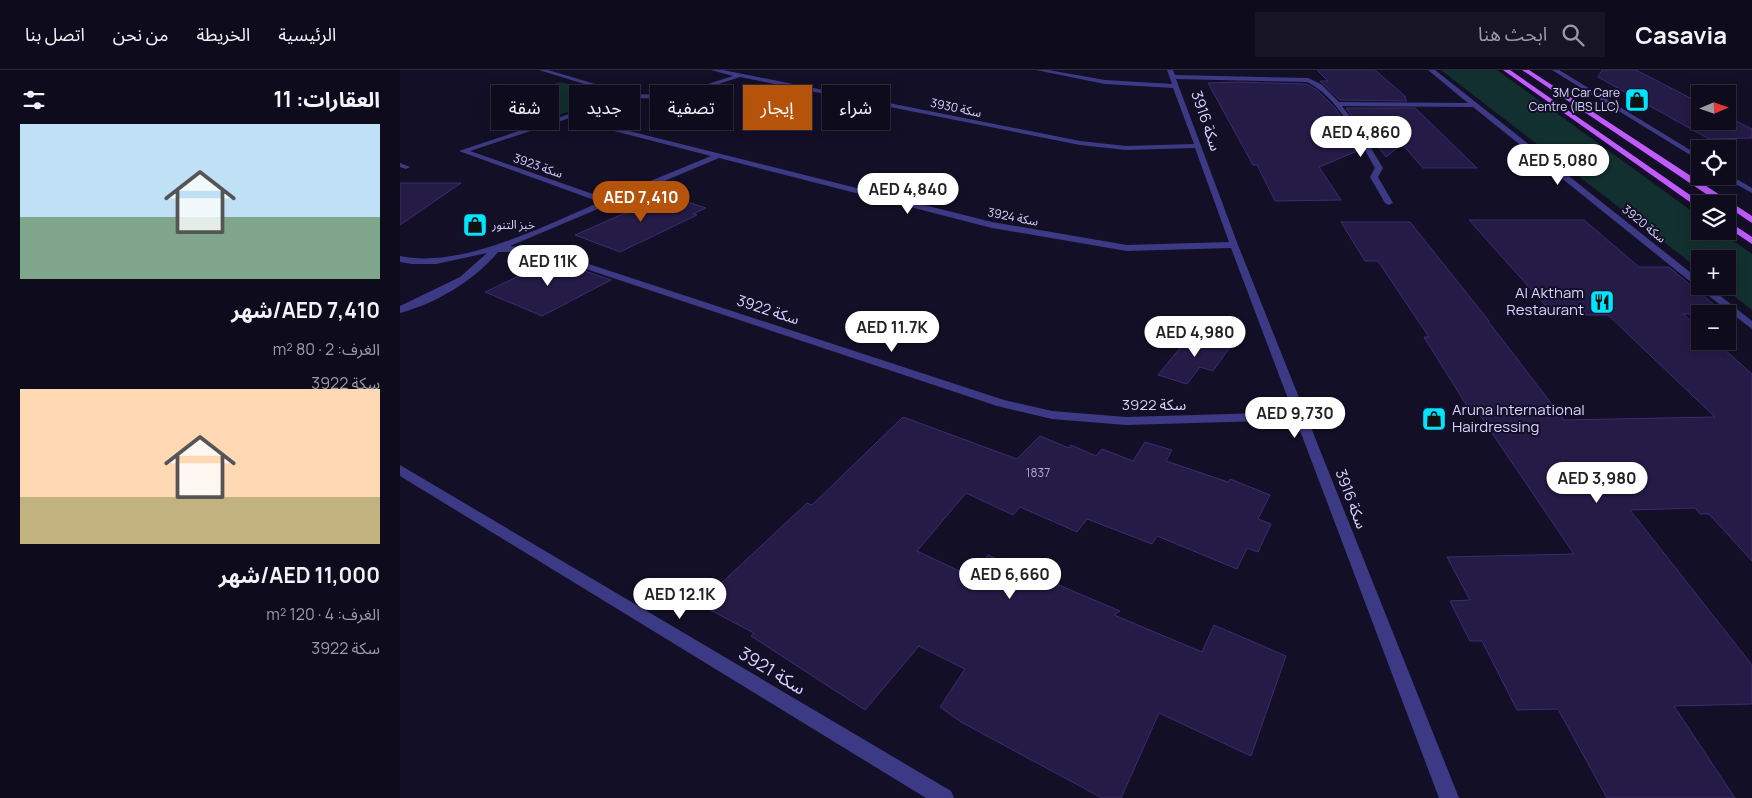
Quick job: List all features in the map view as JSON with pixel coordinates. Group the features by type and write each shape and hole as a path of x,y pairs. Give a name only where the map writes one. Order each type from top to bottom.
{"main road":[{"path":"1506,70 1691,199"},
{"path":"1525,70 1713,195"},
{"path":"1736,210 1752,220"},
{"path":"1736,230 1752,241"}],"street":[{"path":"542,70 592,85"},
{"name":"سكة 3930","path":"714,70 1080,143 1126,148 1197,146"},
{"path":"1039,70 1105,82 1173,78 1308,80 1319,85 1357,130 1379,168 1374,177 1389,203"},
{"name":"سكة 3920","path":"1431,70 1691,277"},
{"path":"1555,70 1691,153"},
{"path":"640,96 673,97 739,75"},
{"name":"سكة 3916","path":"1173,78 1234,245 1449,798"},
{"path":"1337,104 1475,105"},
{"name":"سكة 3923","path":"569,116 463,151 606,202"},
{"name":"سكة 3924","path":"616,130 992,225 1127,248 1234,245"},
{"path":"400,258 410,262 426,262 495,249 718,156"},
{"path":"1736,181 1752,190"},
{"path":"400,310 457,284 473,274 495,249"},
{"name":"سكة 3922","path":"495,249 525,249 546,253 1001,403 1052,415 1126,421 1301,416"},
{"name":"سكة 3920","path":"1713,295 1752,326"},
{"name":"سكة 3921","path":"400,470 944,798"}],"green space":[{"path":"1441,70 1497,70 1691,210 1691,240 1733,240 1752,254 1752,310 1733,295 1736,295 1736,250 1691,250 1691,263"},
{"path":"561,82 573,85 569,85 569,112 559,115 559,85 551,85"}],"building":[{"path":"1317,70 1375,70 1406,97 1404,97 1407,101 1340,100 1320,81 1328,81"},
{"path":"1602,70 1636,70 1691,98 1691,129 1598,77"},
{"path":"1208,83 1306,84 1317,90 1336,109 1362,149 1319,167 1341,200 1275,201 1257,165 1253,165"},
{"path":"1346,108 1415,108 1477,168 1423,168 1402,144 1386,157 1376,144 1372,145"},
{"path":"1736,121 1752,129 1752,138 1709,139 1693,130 1736,130"},
{"path":"400,183 461,183 400,225"},
{"path":"666,195 706,208 693,214 697,215 620,252 575,235"},
{"path":"1469,220 1584,220 1639,267 1669,267 1691,285 1691,295 1702,295 1714,305 1691,305 1691,314 1683,314 1691,321 1691,350 1725,350 1752,374 1752,561 1709,514 1700,514 1695,508 1630,510 1752,665 1752,704 1674,706 1735,798 1607,798 1558,709 1517,710 1482,641 1470,641 1450,601 1470,600 1447,557 1574,554 1479,414 1472,414 1424,337 1429,337 1378,261 1365,261 1341,222 1410,222 1489,321 1564,420 1715,417 1608,315 1554,315"},
{"path":"553,260 611,280 542,316 485,292"},
{"path":"1193,332 1232,344 1213,371 1200,367 1187,384 1158,375"},
{"path":"903,417 1017,459 1040,436 1069,448 1071,445 1096,456 1102,449 1133,461 1145,442 1172,450 1166,461 1228,482 1230,479 1270,495 1258,519 1271,524 1258,552 1247,548 1237,569 1157,536 1152,544 1087,519 1077,532 1020,507 1013,515 966,493 917,551 972,577 988,555 1120,611 1114,615 1202,652 1214,625 1286,656 1251,756 1159,713 1121,798 1102,798 961,722 940,707 965,669 919,646 865,710 751,636 754,633 699,604 807,503 812,505"}],"place":[{"name":"3M Car Care Centre (IBS LLC)","path":"1637,100"},
{"name":"خبز التنور","path":"475,225"},
{"name":"Al Aktham Restaurant","path":"1602,302"},
{"name":"Aruna International Hairdressing","path":"1434,419"}]}
